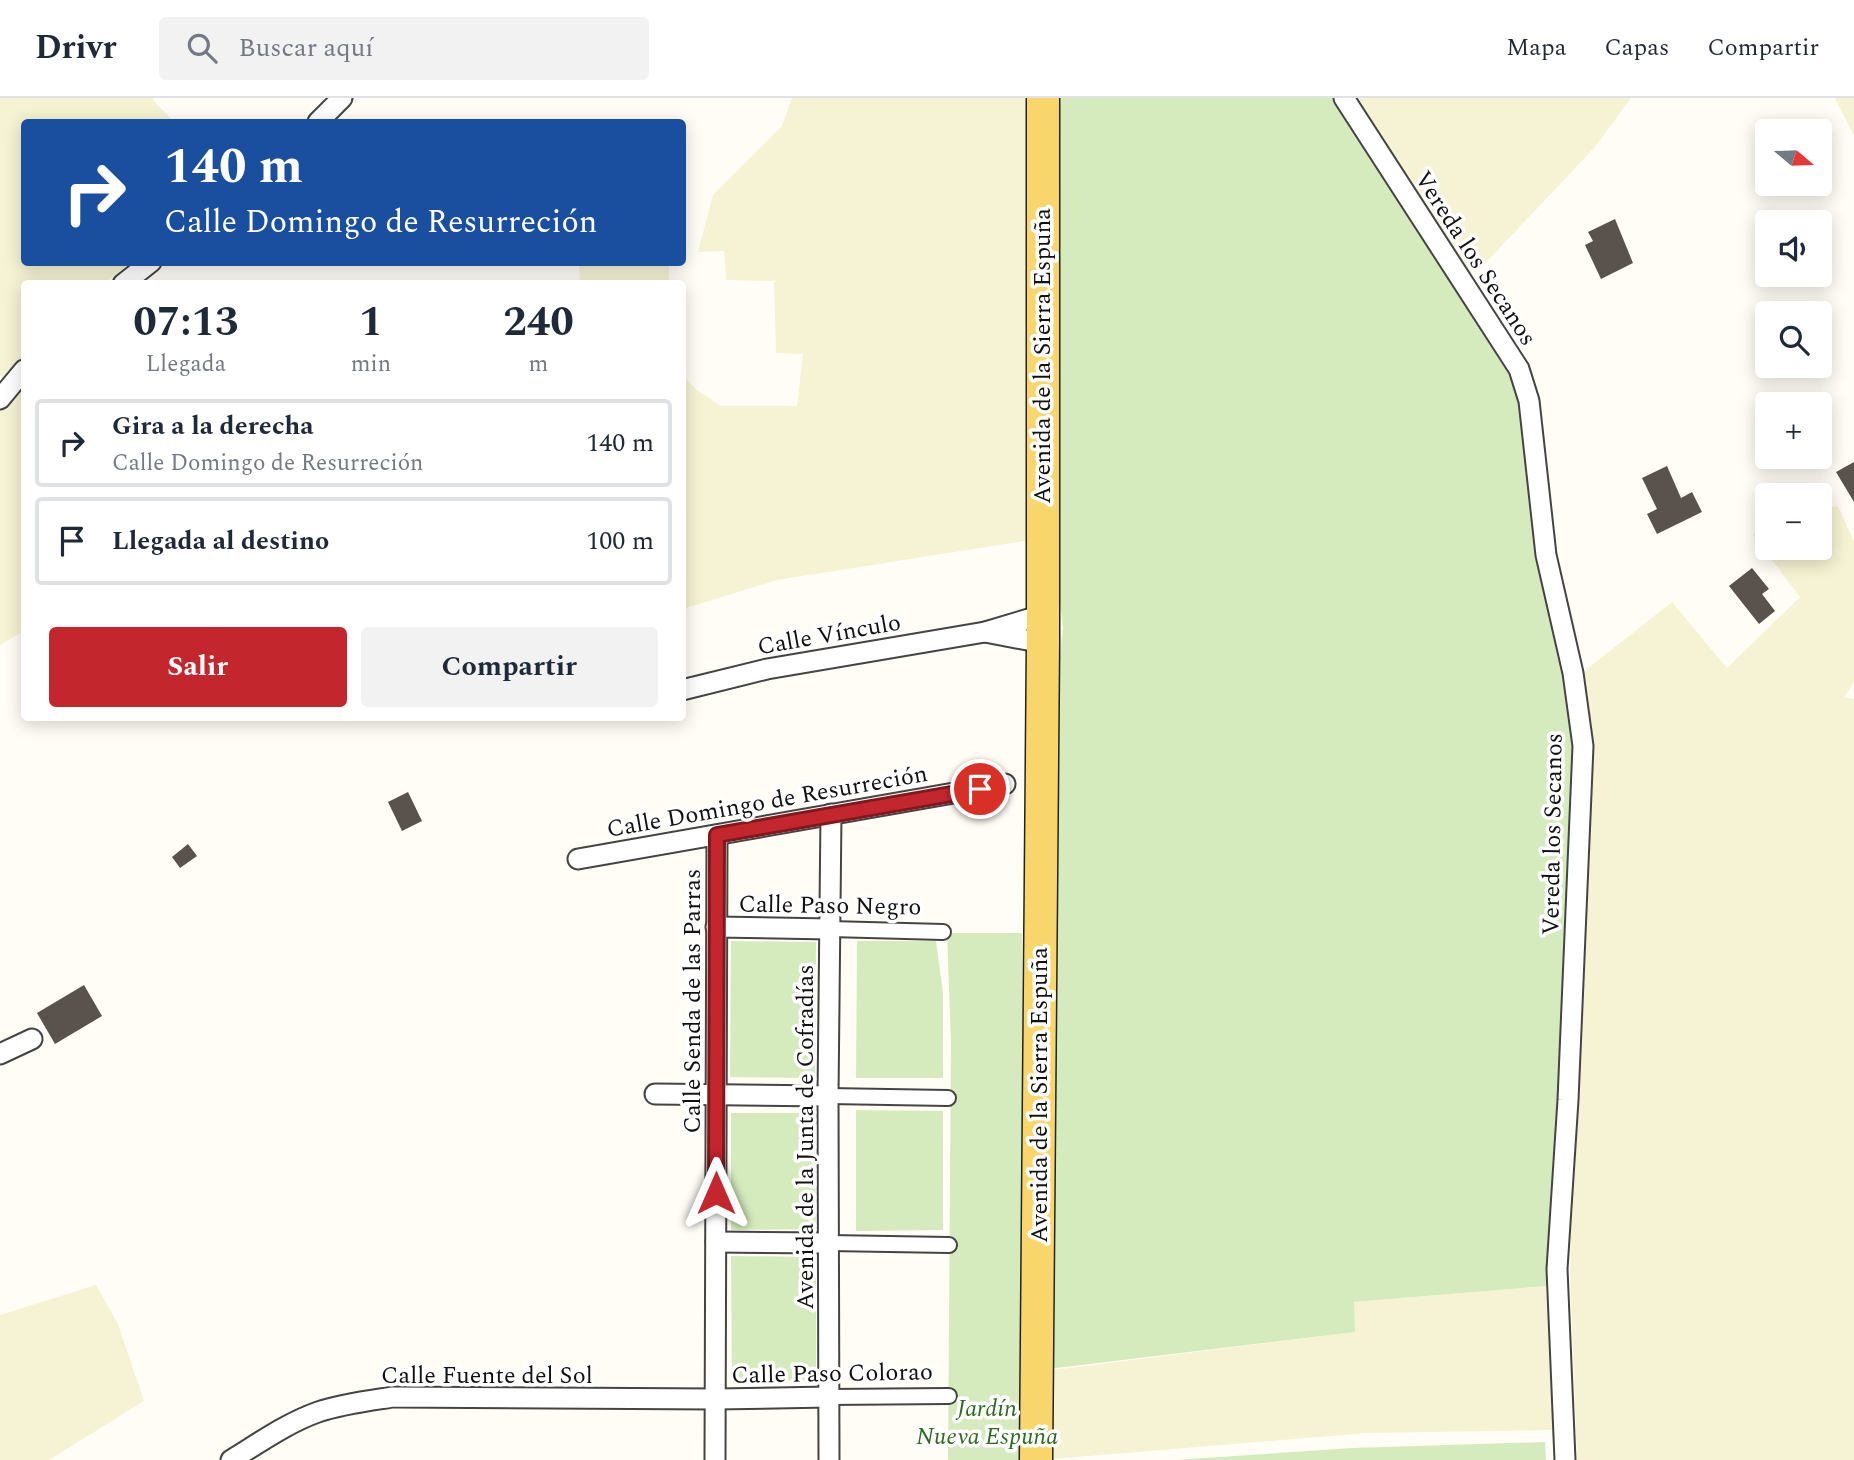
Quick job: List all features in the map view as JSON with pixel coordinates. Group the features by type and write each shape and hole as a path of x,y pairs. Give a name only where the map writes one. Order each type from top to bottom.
{"main road":[{"name":"Avenida de la Sierra Espuña","path":"1043,98 1043,629"},
{"name":"Avenida de la Sierra Espuña","path":"1036,1460 1042,730 1056,649 1056,624 1049,615 1043,629"}],"street":[{"path":"321,119 342,98"},
{"name":"Vereda los Secanos","path":"1344,98 1519,369 1529,401 1546,555 1573,673 1583,746 1568,1100 1557,1269 1565,1460"},
{"path":"128,280 146,266"},
{"path":"0,399 21,374"},
{"name":"Calle Vínculo","path":"686,689 767,669 985,632 1043,629"},
{"name":"Calle Vínculo","path":"985,632 1043,629"},
{"name":"Calle Domingo de Resurreción","path":"578,859 1005,784"},
{"name":"Avenida de la Junta de Cofradías","path":"829,1460 828,1096 831,814"},
{"name":"Calle Senda de las Parras","path":"715,1460 717,835"},
{"name":"Calle Paso Negro","path":"716,927 943,932"},
{"path":"0,1054 32,1039"},
{"path":"655,1094 948,1098"},
{"path":"716,1242 949,1245"},
{"name":"Calle Paso Colorao","path":"715,1399 949,1396"},
{"name":"Calle Fuente del Sol","path":"231,1460 287,1426 315,1413 350,1403 393,1397 715,1399"}],"shaded area":[{"path":"0,98 154,98 171,119 21,119 21,266 127,266 108,280 21,280 21,362 7,384 0,375"},
{"path":"792,98 1030,98 1030,540 777,580 686,608 686,379 721,406 797,406 803,354 776,353 774,281 726,280 724,251 698,252 713,195 782,126"},
{"path":"1357,98 1631,98 1595,147 1477,272 1469,271"},
{"path":"1835,98 1854,98 1854,136"},
{"path":"579,266 669,266 669,280 580,280"},
{"path":"21,385 21,633 0,645 0,406"},
{"path":"1838,506 1854,541 1854,682 1844,697 1854,699 1854,1460 1577,1460 1570,1271 1574,1101 1582,951 1589,881 1589,759 1582,673 1672,602 1727,668 1800,597 1772,560 1832,560 1832,507"},
{"path":"96,1285 118,1324 144,1401 49,1460 0,1460 0,1315"},
{"path":"1546,1286 1553,1430 1366,1433 1053,1459 1053,1370 1354,1332 1354,1302"}],"green space":[{"path":"1058,98 1337,98 1513,374 1523,406 1530,496 1548,611 1571,697 1575,751 1551,1283 1546,1286 1354,1302 1355,1332 1048,1369 1051,737 1063,628 1054,551"},
{"name":"Jardín Nueva Espuña","path":"947,933 1022,933 1025,1460 948,1460 951,1042"},
{"path":"731,941 816,942 815,1078 730,1077"},
{"path":"857,941 936,941 943,993 943,1078 856,1078"},
{"path":"856,1110 943,1111 943,1230 856,1231"},
{"path":"731,1113 814,1113 816,1229 731,1230"},
{"path":"731,1256 816,1257 816,1380 732,1382"},
{"path":"1545,1442 1546,1460 1176,1460 1352,1448"}],"building":[{"path":"1615,219 1633,263 1601,279 1585,245 1593,241 1588,232"},
{"path":"1854,462 1854,502 1836,472"},
{"path":"1667,466 1681,498 1692,492 1702,512 1657,534 1647,514 1657,509 1642,478"},
{"path":"1752,568 1769,589 1762,594 1775,611 1759,624 1729,586"},
{"path":"408,792 422,821 402,831 388,802"},
{"path":"188,844 197,856 180,868 172,857"},
{"path":"84,985 102,1016 55,1044 37,1013"}],"route":[{"path":"716,1193 717,835 980,789"}]}
